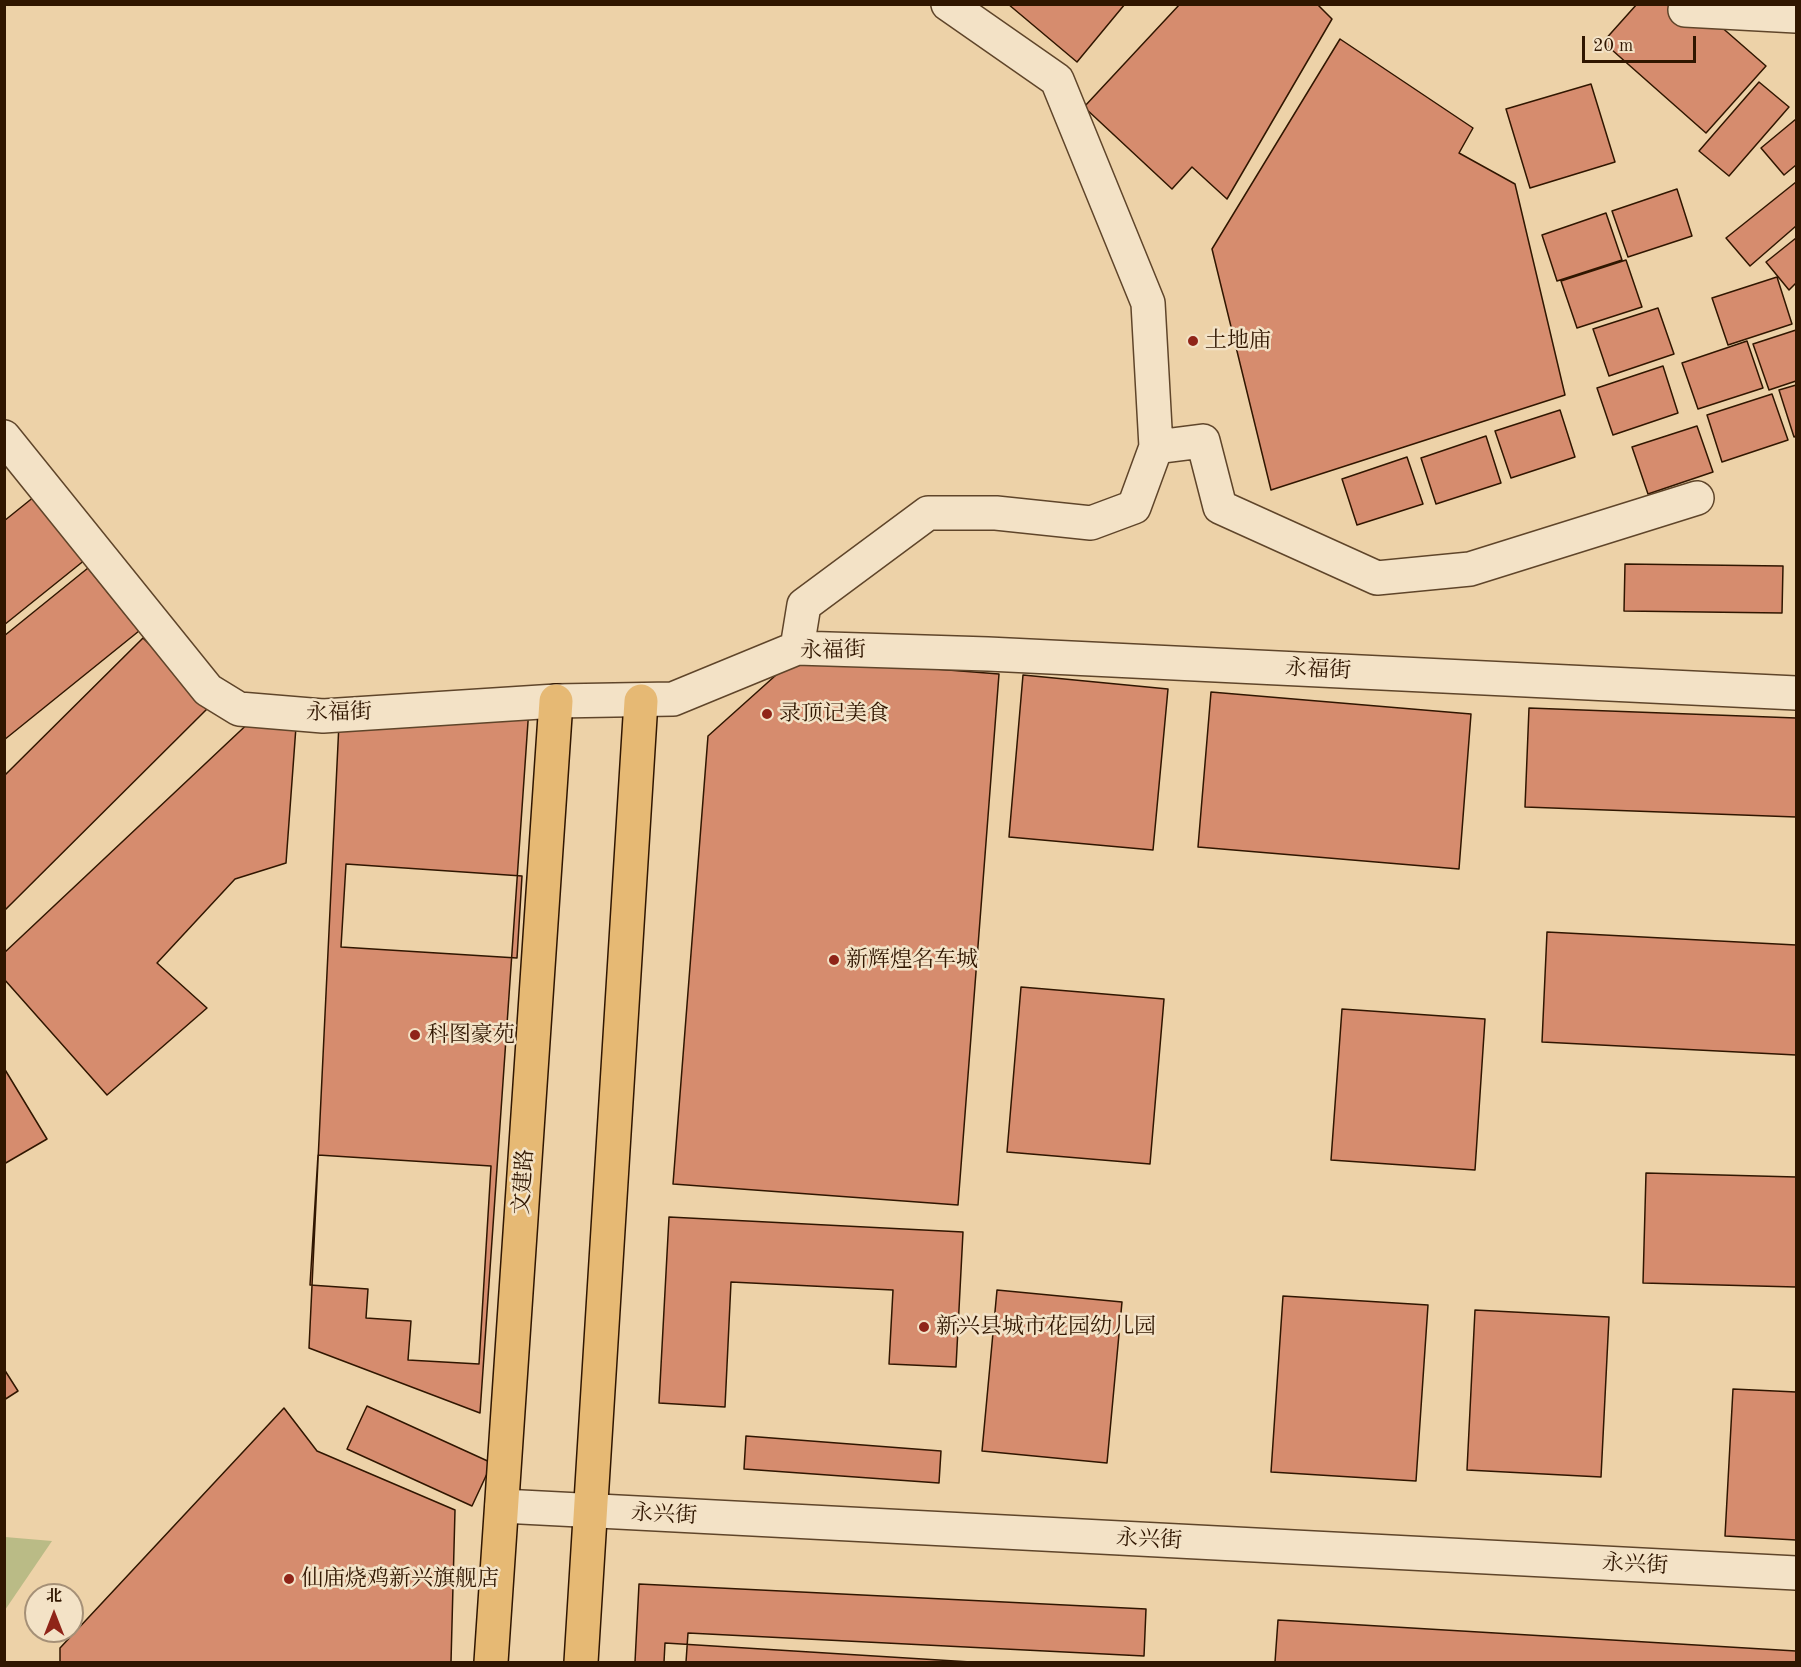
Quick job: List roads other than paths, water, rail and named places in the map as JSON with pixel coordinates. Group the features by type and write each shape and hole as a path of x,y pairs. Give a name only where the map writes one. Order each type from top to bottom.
{"main road":[{"name":"文建路","path":"491,1662 556,700"},
{"path":"580,1662 641,700"}],"street":[{"path":"797,648 804,605 928,513 996,513 1091,523 1134,507 1156,447 1148,303 1057,80 948,4"},
{"path":"1685,10 1797,16"},
{"name":"永福街","path":"4,437 208,690 239,709 323,716 556,700 673,699 797,648 988,654 1797,693"},
{"path":"1156,447 1203,441 1220,507 1377,578 1470,569 1697,498"},
{"name":"永兴街","path":"502,1506 1797,1573"}],"place":[{"name":"土地庙","path":"1193,341"},
{"name":"录顶记美食","path":"767,714"},
{"name":"新辉煌名车城","path":"834,960"},
{"name":"科图豪苑","path":"415,1035"},
{"name":"新兴县城市花园幼儿园","path":"924,1327"},
{"name":"仙庙烧鸡新兴旗舰店","path":"289,1579"}]}
